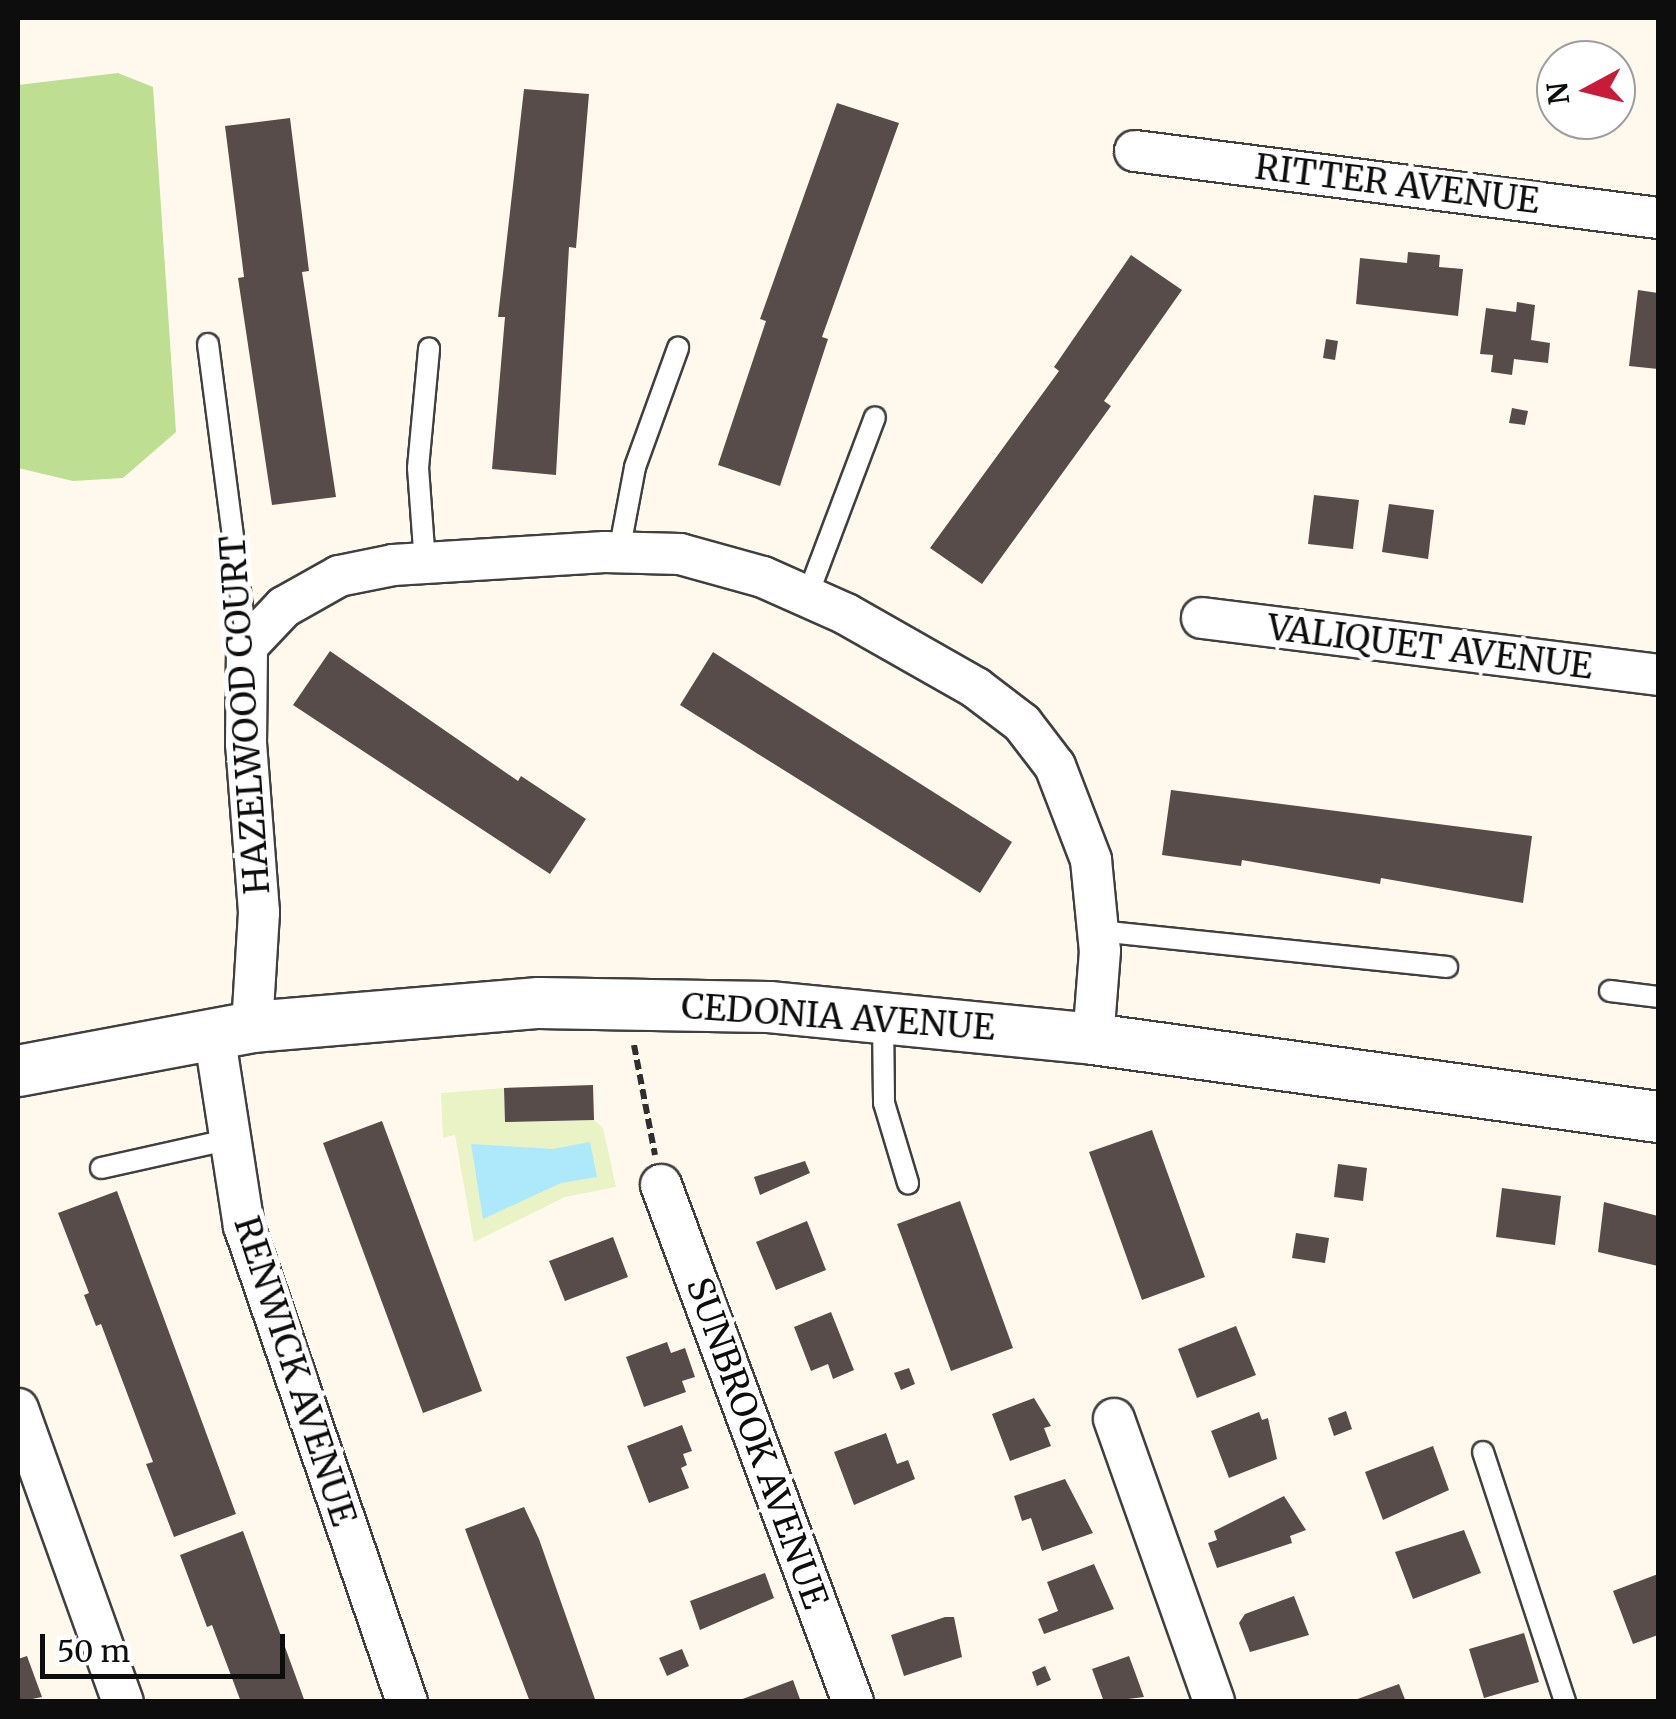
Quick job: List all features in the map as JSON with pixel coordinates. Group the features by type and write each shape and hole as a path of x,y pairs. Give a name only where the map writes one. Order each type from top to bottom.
{"street":[{"name":"RITTER AVENUE","path":"1135,151 1658,218"},
{"path":"248,646 284,607 324,583 424,563 619,552 708,560 806,596 976,688 1022,723 1055,766 1091,860 1100,932 1093,1039"},
{"name":"VALIQUET AVENUE","path":"1202,618 1658,675"},
{"name":"HAZELWOOD COURT","path":"233,1030 259,912 246,744 248,646"},
{"name":"CEDONIA AVENUE","path":"19,1067 233,1030 539,1003 626,1004 883,1016 1093,1039 1658,1117"},
{"name":"RENWICK AVENUE","path":"233,1030 226,1140 244,1226 407,1702"},
{"name":"SUNBROOK AVENUE","path":"661,1184 853,1702"},
{"path":"18,1409 124,1702"},
{"path":"1114,1419 1214,1702"}],"lane":[{"name":"HAZELWOOD COURT","path":"208,344 248,646"},
{"path":"619,552 635,467 678,348"},
{"path":"424,563 418,468 429,349"},
{"path":"806,596 875,417"},
{"path":"1100,932 1448,968"},
{"path":"1610,991 1658,997"},
{"path":"883,1016 884,1103 908,1183"},
{"path":"101,1168 226,1140"},
{"path":"1483,1452 1566,1702"}],"path":[{"path":"626,1004 661,1184"}],"green space":[{"path":"118,73 153,87 176,432 123,478 73,481 18,468 18,85"},
{"path":"504,1088 505,1122 594,1120 603,1128 616,1187 565,1197 474,1242 455,1135 443,1138 441,1093"}],"water":[{"path":"590,1142 597,1177 561,1183 483,1219 471,1144 553,1149"}],"building":[{"path":"524,89 589,94 576,248 569,247 556,475 492,469 505,317 498,317"},
{"path":"837,103 899,123 822,337 828,339 780,486 718,465 766,321 760,319"},
{"path":"290,118 309,271 302,272 336,497 272,505 238,278 244,277 225,126"},
{"path":"1408,252 1440,255 1439,267 1463,269 1458,316 1356,304 1360,258 1407,263"},
{"path":"1131,255 1182,290 1104,401 1111,406 982,584 930,548 1059,371 1054,367"},
{"path":"1638,290 1658,293 1658,369 1629,366"},
{"path":"1517,302 1535,305 1531,340 1550,343 1548,363 1514,359 1512,375 1491,372 1493,355 1480,354 1486,308 1516,312"},
{"path":"1326,339 1338,341 1335,360 1323,358"},
{"path":"1512,408 1528,411 1525,425 1509,423"},
{"path":"1314,495 1359,500 1353,549 1308,544"},
{"path":"1389,504 1434,510 1428,559 1382,552"},
{"path":"330,651 518,781 521,776 586,819 550,874 293,705"},
{"path":"713,652 1012,842 980,893 680,705"},
{"path":"1171,790 1532,836 1523,903 1381,878 1380,884 1242,860 1241,866 1162,855"},
{"path":"593,1085 594,1120 505,1122 504,1088"},
{"path":"382,1121 482,1391 423,1413 323,1143"},
{"path":"1152,1130 1205,1277 1142,1300 1089,1152"},
{"path":"805,1161 810,1173 760,1195 754,1177"},
{"path":"1338,1164 1367,1168 1363,1201 1334,1197"},
{"path":"1502,1188 1561,1196 1555,1245 1496,1237"},
{"path":"117,1191 236,1514 174,1537 146,1464 153,1462 101,1324 96,1326 84,1295 89,1293 58,1213"},
{"path":"960,1201 1013,1348 951,1371 897,1224"},
{"path":"1604,1202 1658,1216 1658,1266 1598,1252"},
{"path":"807,1221 826,1270 776,1290 756,1242"},
{"path":"1296,1233 1329,1238 1325,1263 1292,1258"},
{"path":"613,1237 628,1277 565,1301 549,1261"},
{"path":"831,1312 854,1370 833,1379 828,1364 811,1371 794,1327"},
{"path":"1236,1326 1256,1375 1197,1398 1178,1349"},
{"path":"667,1342 671,1353 685,1348 695,1377 682,1381 686,1392 644,1407 626,1357"},
{"path":"909,1368 915,1384 901,1390 894,1373"},
{"path":"1034,1398 1051,1426 1044,1428 1051,1446 1010,1461 992,1414"},
{"path":"1346,1411 1352,1429 1334,1436 1328,1418"},
{"path":"1259,1412 1262,1420 1268,1418 1277,1459 1229,1478 1211,1431"},
{"path":"682,1425 692,1451 683,1454 687,1465 681,1468 689,1488 649,1503 627,1446"},
{"path":"886,1433 897,1464 908,1460 915,1479 854,1505 834,1452"},
{"path":"1433,1446 1449,1490 1383,1520 1365,1472"},
{"path":"1065,1479 1093,1533 1042,1551 1031,1518 1022,1521 1014,1496"},
{"path":"1284,1496 1306,1530 1290,1536 1292,1543 1217,1568 1208,1543 1217,1540 1214,1531"},
{"path":"524,1507 596,1702 530,1702 465,1529"},
{"path":"1464,1530 1481,1573 1413,1599 1395,1552"},
{"path":"243,1531 305,1702 241,1702 180,1555"},
{"path":"1094,1564 1114,1609 1044,1634 1038,1619 1058,1611 1047,1582"},
{"path":"765,1573 774,1598 700,1630 690,1601"},
{"path":"1658,1574 1658,1635 1633,1644 1613,1591"},
{"path":"1294,1596 1309,1635 1250,1652 1239,1623 1245,1614"},
{"path":"954,1617 962,1657 904,1676 891,1635"},
{"path":"1524,1633 1539,1682 1484,1698 1469,1649"},
{"path":"682,1649 689,1666 667,1676 659,1658"},
{"path":"27,1656 42,1697 18,1702 18,1659"},
{"path":"1129,1656 1144,1697 1104,1702 1092,1669"},
{"path":"1045,1666 1051,1680 1037,1686 1032,1672"},
{"path":"793,1680 801,1702 737,1702 737,1701"},
{"path":"1399,1684 1406,1702 1352,1702 1352,1701"}]}
